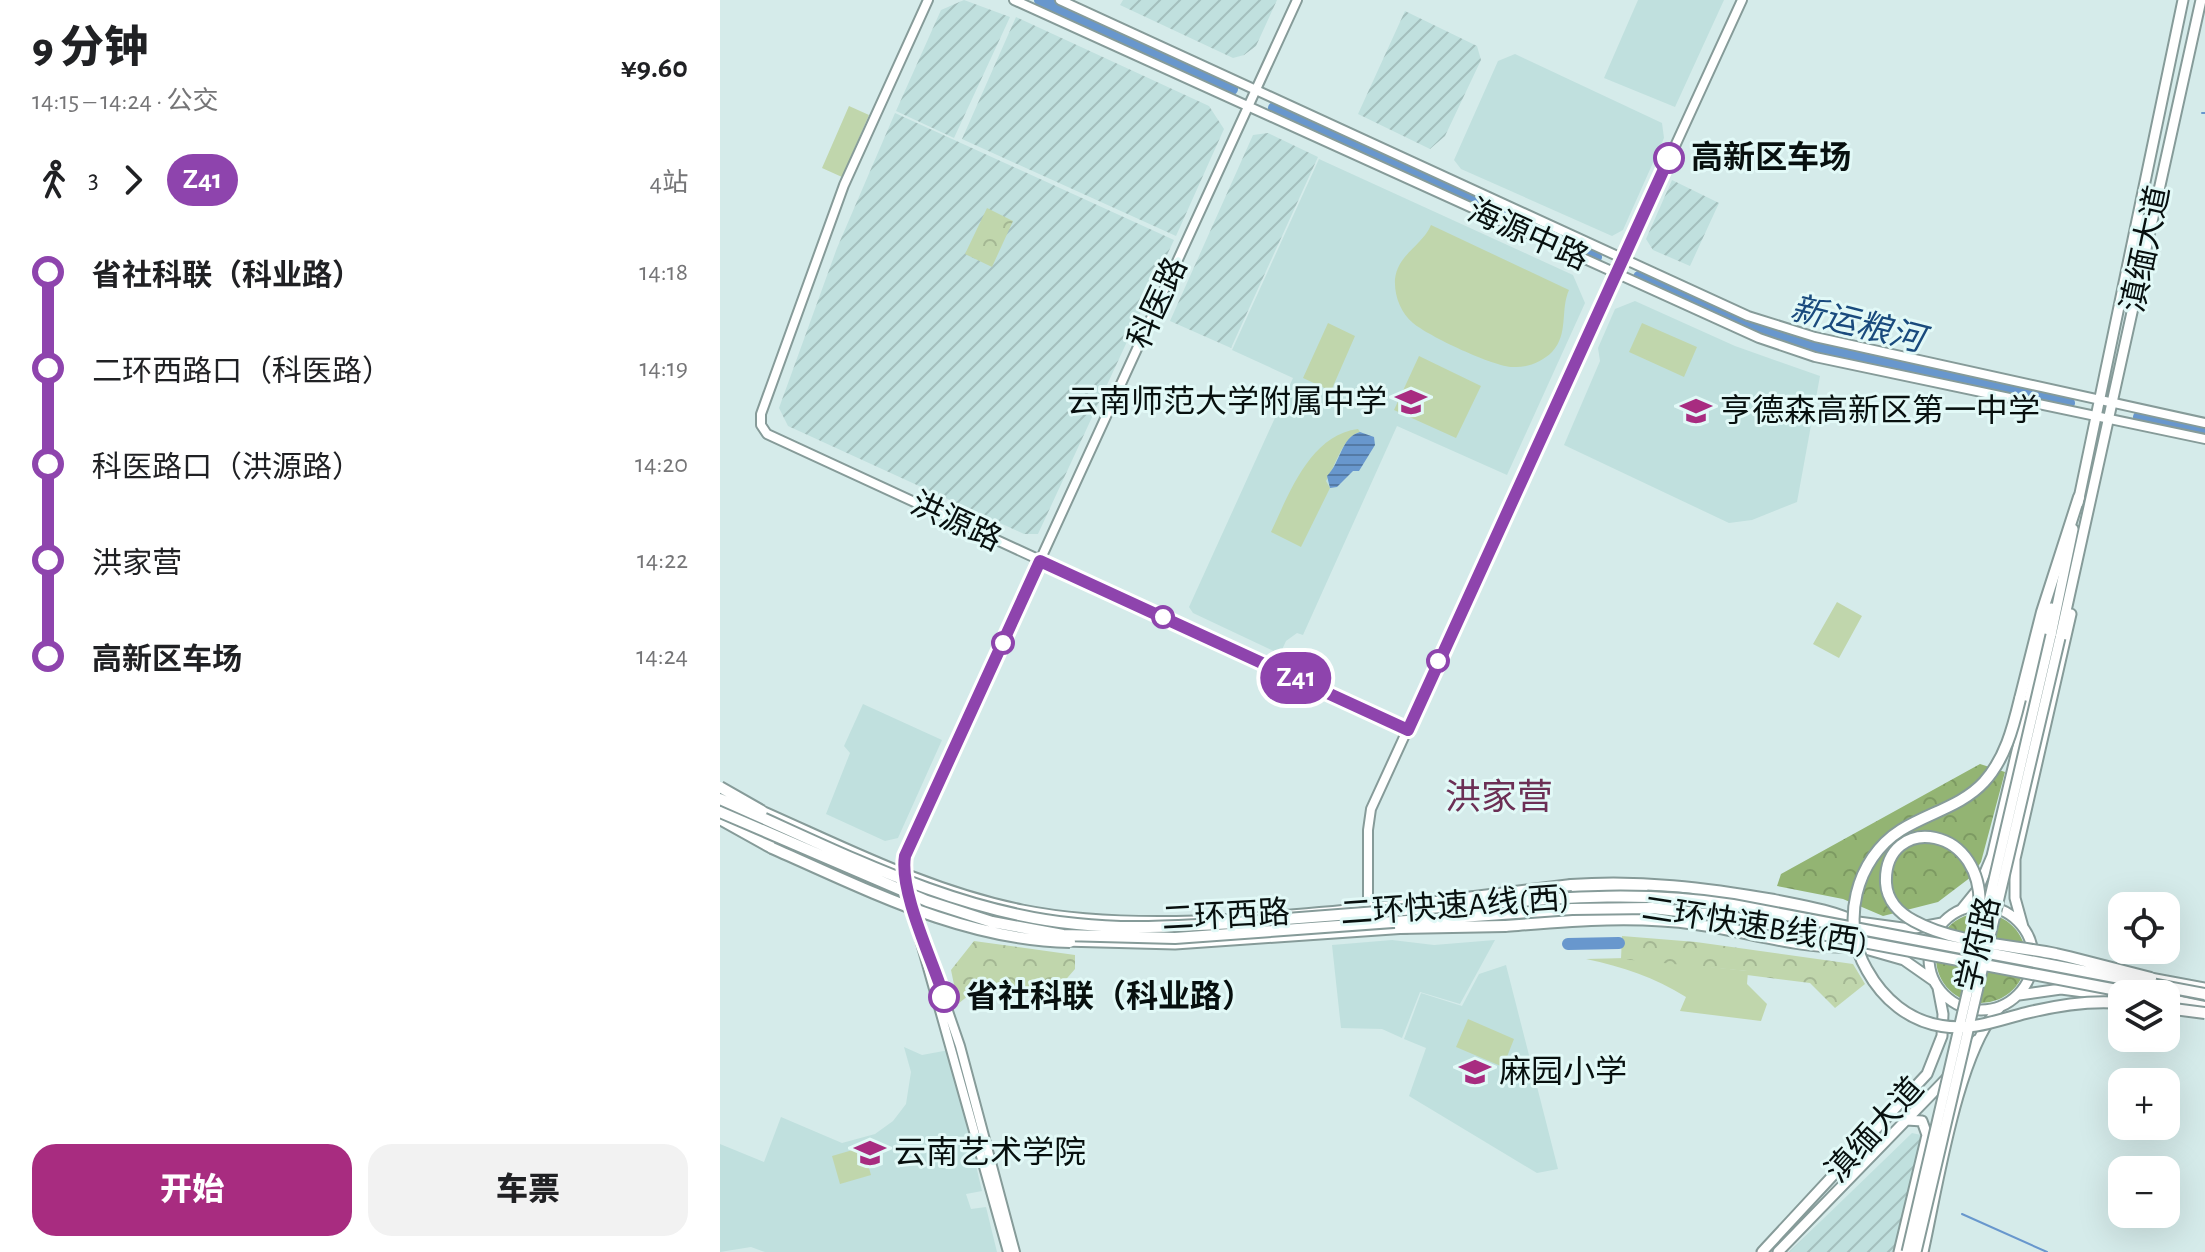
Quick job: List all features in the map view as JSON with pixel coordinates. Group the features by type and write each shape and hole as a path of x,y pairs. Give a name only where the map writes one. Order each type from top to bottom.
{"highway":[{"path":"2079,497 2042,612 2004,750 1982,784 1962,800 1897,833 1872,859 1854,907 1853,931 1859,954 1889,1000 1911,1016 1934,1025 1972,1027 2070,1004 2108,1003"},
{"path":"720,790 816,841"},
{"name":"二环快速A线(西)","path":"720,799 945,895 1053,921 1149,927 1586,896 1676,897 2203,992"},
{"name":"二环快速B线(西)","path":"720,812 880,883 955,911 1039,931 1124,939 1587,908 1663,908 1731,917 2108,988"},
{"path":"720,818 772,848 892,901 975,930 1046,941 1124,939"},
{"path":"1969,987 1973,958 1975,944 1977,930 1979,916 1975,872 1963,853 1949,841 1931,837 1911,840 1892,858 1886,879 1891,900 1912,920 1948,934 1964,936 1979,939 1995,942 2081,959 2203,992"},
{"path":"1380,911 1600,883 1677,885 1823,910 1858,923"},
{"path":"1346,926 1448,928 1615,919 1701,925 1820,946 1854,946"},
{"path":"2180,1003 2205,1011"},
{"path":"2180,1008 2205,1011"}],"main road":[{"name":"滇缅大道","path":"2055,636 2079,497 2183,0"},
{"name":"滇缅大道","path":"2055,636 2111,417 2201,0"},
{"name":"滇缅大道","path":"1961,910 1978,889 1990,861 2079,497"},
{"name":"滇缅大道","path":"2023,927 2015,903 2014,865 2066,640 2092,499"},
{"name":"学府路","path":"1907,1252 2055,636"},
{"name":"学府路","path":"1916,1252 2055,636"},
{"name":"二环西路","path":"720,790 904,873 997,904 1088,919 1174,920 1640,889 1711,895 1858,923 1910,929 1942,923"},
{"name":"二环西路","path":"720,818 910,901 1003,930 1099,944 1201,943 1627,913 1719,921 1854,946 1904,960 1936,985"},
{"path":"1990,861 1993,870 2001,875 2010,872 2014,865"},
{"path":"2019,995 2032,969 2030,940 2023,927 2007,912 1992,907 1961,910 1942,923 1929,951 1936,985 1949,999 1968,1009 2002,1006 2019,995 2054,989 2108,995"},
{"path":"1854,946 1865,935 1858,923"},
{"path":"2030,940 2059,956 2203,992"},
{"path":"2108,994 2102,989 2102,982 2106,974 2113,971"},
{"name":"滇缅大道","path":"1762,1252 1927,1074 1942,1036 1943,1014 1936,985"},
{"name":"学府路","path":"1923,1252 1966,1070 1977,1040 2002,1006"},
{"name":"滇缅大道","path":"1778,1252 1950,1075 1977,1040"},
{"path":"1899,1252 1923,1150 1925,1124 1914,1118 1904,1122"},
{"path":"1923,1150 1935,1144 1943,1147 1946,1154"}],"street":[{"name":"洪源路","path":"928,0 844,185 761,414 761,425 767,434 1408,730"},
{"name":"海源中路","path":"1014,0 1759,338 1815,357 2205,439"},
{"name":"海源中路","path":"1060,0 1255,92 1784,328 2205,423"},
{"name":"科医路","path":"915,916 904,873 905,856 1297,0"},
{"path":"1368,906 1368,821 1742,0"},
{"path":"915,916 917,937 953,1048 1008,1252"},
{"path":"915,916 960,1046 1015,1252"}],"shaded area":[{"path":"964,0 1010,17 954,138 896,111 941,10"},
{"path":"1123,0 1277,0 1256,46 1244,55 1233,58 1120,5"},
{"path":"1638,0 1724,0 1675,107 1604,78"},
{"path":"1405,11 1477,46 1481,60 1445,136 1430,149 1358,114"},
{"path":"1016,17 1209,106 1224,129 1176,236 962,139"},
{"path":"1515,54 1662,123 1664,138 1623,230 1612,236 1461,169 1454,160 1498,61"},
{"path":"895,113 1174,240 1038,534 1024,534 788,426 779,408 837,248"},
{"path":"1268,133 1318,157 1231,348 1170,321 1253,135"},
{"name":"云南师范大学附属中学","path":"1319,159 1573,275 1585,303 1507,475 1397,426 1303,635 1297,633 1286,641 1280,654 1193,613 1189,607 1293,378 1232,350"},
{"path":"1672,180 1719,203 1690,266 1653,250 1646,239"},
{"name":"亨德森高新区第一中学","path":"1635,301 1735,346 1820,376 1797,502 1752,520 1729,523 1564,445 1600,361 1598,348 1615,309"},
{"path":"863,704 942,740 898,838 885,841 826,814 850,753 844,746"},
{"path":"1392,940 1434,945 1495,940 1460,1004 1420,992 1402,1038 1382,1029 1341,1028 1332,945"},
{"name":"麻园小学","path":"1506,965 1558,1169 1537,1173 1409,1096 1426,1048 1404,1039 1421,993 1462,1006 1479,974"},
{"name":"云南艺术学院","path":"904,1047 922,1055 949,1050 982,1191 966,1194 971,1209 986,1207 997,1252 765,1252 751,1247 720,1252 720,1144 764,1162 781,1117 842,1143 875,1134 893,1121 906,1104 911,1072"},
{"path":"1912,1133 1921,1135 1895,1252 1789,1252"}],"green space":[{"path":"849,106 869,115 842,177 822,168"},
{"path":"987,208 1013,221 992,267 965,254"},
{"path":"1431,225 1569,290 1561,338 1552,352 1529,365 1504,366 1446,343 1409,319 1397,298 1397,270"},
{"path":"1328,323 1355,336 1331,391 1303,378"},
{"path":"1642,323 1697,347 1684,377 1629,352"},
{"path":"1419,356 1481,386 1456,438 1394,410"},
{"path":"1358,429 1360,432 1344,445 1326,481 1330,488 1301,547 1271,532 1294,484 1314,454 1341,434"},
{"path":"1837,602 1862,616 1839,658 1813,644"},
{"path":"1980,764 2005,772 1981,862 1971,877 1938,902 1883,916 1843,899 1777,886 1781,874"},
{"path":"1981,913 1998,916 2013,926 2023,941 2026,958 2023,975 2013,990 1998,1000 1981,1003 1964,1000 1949,990 1939,975 1936,958 1939,941 1949,926 1964,916"},
{"path":"1622,936 1696,942 1853,964 1865,984 1835,1008 1810,983 1747,975 1747,971 1621,959"},
{"path":"974,941 1075,955 1075,969 1055,992 975,990 958,1004 951,970"},
{"path":"1626,958 1748,971 1747,984 1767,1004 1761,1021 1680,1011 1686,997 1674,990 1638,974 1586,959"},
{"path":"1468,1019 1514,1039 1503,1067 1456,1047"},
{"path":"863,1147 871,1175 840,1184 832,1156"}],"water":[{"path":"1360,432 1374,437 1375,445 1359,471 1353,471 1337,487 1330,488 1327,476 1345,444"}],"waterway":[{"name":"新运粮河","path":"1040,0 1232,89"},
{"name":"新运粮河","path":"1274,108 1596,257"},
{"name":"新运粮河","path":"1639,277 1739,323 1789,341 2069,403"},
{"path":"2139,417 2205,432"},
{"path":"1568,944 1619,943"},
{"path":"1962,1214 2047,1252"}],"bus line":[{"name":"Z41","path":"944,997 910,901 904,873 905,856 1040,561 1408,730 1669,158"}],"place":[{"name":"高新区车场","path":"1669,158"},
{"name":"云南师范大学附属中学","path":"1411,402"},
{"name":"亨德森高新区第一中学","path":"1696,411"},
{"name":"省社科联（科业路）","path":"944,997"},
{"name":"麻园小学","path":"1475,1072"},
{"name":"云南艺术学院","path":"870,1153"}],"district":[{"name":"洪家营","path":"1499,798"}]}
